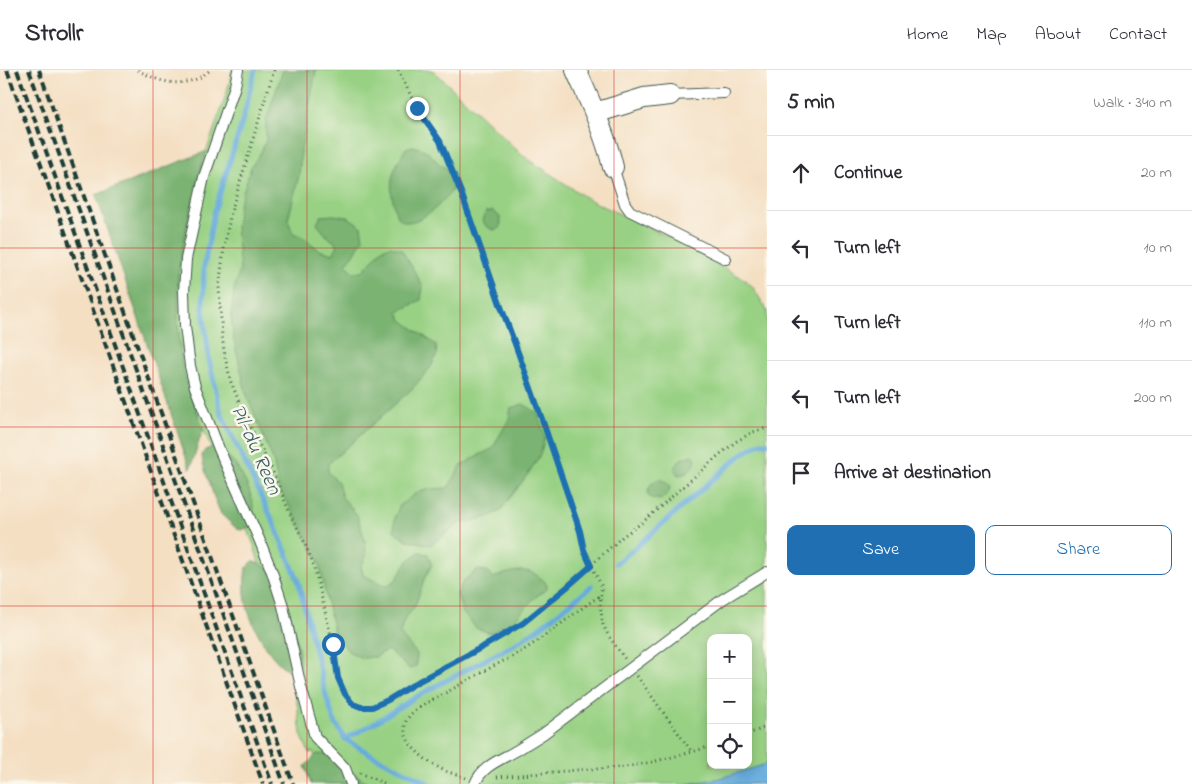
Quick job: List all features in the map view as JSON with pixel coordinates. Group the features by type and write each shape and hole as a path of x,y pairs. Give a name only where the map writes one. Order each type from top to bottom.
{"street":[{"path":"576,70 608,146 612,167"},
{"path":"595,113 644,98 670,95"}],"lane":[{"path":"238,70 235,86 204,177 186,259 184,292 185,326 190,366 195,388 218,449 272,572 315,737 345,768 351,784"},
{"path":"670,95 724,93"},
{"path":"612,167 625,204 630,211 726,259"},
{"path":"476,782 482,772 493,763 549,729 723,599 767,572"}],"path":[{"path":"138,70 164,81 187,82 206,74 210,70"},
{"path":"274,70 231,212 219,287 222,336 231,382 314,566 333,644 338,678 345,694 353,704 361,707 372,707 388,700 523,623 719,455 737,441 753,432 767,428"},
{"path":"398,70 417,108 440,141 475,230 580,531 584,550 602,587 600,614 603,625 608,636 692,752"},
{"path":"601,595 517,654 429,702 409,716 405,724 409,743 418,753 433,764 448,772 476,782 577,770 625,767 707,747"},
{"path":"752,733 767,727"},
{"path":"345,768 386,784"}],"green space":[{"path":"232,70 433,70 522,155 588,199 677,241 744,279 752,286 767,310 767,784 327,784 313,752 309,753 301,734 296,695 254,545 203,429 182,368 178,324 178,274 187,225 202,164 227,92"},
{"path":"283,70 316,70 301,151 299,175 288,220 293,233 305,238 319,250 333,254 338,245 317,224 321,216 348,217 361,226 363,239 346,264 353,272 362,272 382,249 390,246 401,249 423,287 421,300 398,312 402,320 436,345 437,354 431,367 412,389 328,464 328,472 338,482 342,497 357,515 365,541 366,557 361,566 363,575 386,586 396,580 407,562 419,552 428,554 432,565 425,577 415,606 404,620 400,634 417,654 416,666 410,669 387,650 376,657 362,658 348,651 334,632 319,561 279,489 273,460 247,396 234,341 231,316 234,290 240,269 236,228 239,205 251,167 266,140 266,120"},
{"path":"413,146 425,150 439,164 449,170 454,187 440,204 427,214 414,221 407,222 397,217 391,188 396,166 406,148"},
{"path":"207,151 187,225 178,274 178,324 182,368 203,429 190,469 96,195"},
{"path":"493,211 500,217 501,223 500,228 493,230 486,226 482,220 486,212"},
{"path":"523,404 538,413 545,437 540,455 500,511 489,517 458,524 431,545 407,540 394,531 395,517 400,505 418,492 448,488 461,466 492,449 509,419 511,408"},
{"path":"213,447 223,452 235,464 249,491 252,500 253,516 248,527 242,530 237,529 221,514 214,497 203,464 202,455 205,450"},
{"path":"692,455 696,458 693,468 688,472 678,475 674,469 681,459"},
{"path":"659,479 670,486 669,492 661,500 648,496 648,490 651,485"},
{"path":"253,561 277,574 288,604 299,652 299,666 296,673 288,670 273,656 260,637 251,618 246,600 245,583 246,568"},
{"path":"477,570 487,571 493,578 516,571 527,571 542,579 547,585 547,589 534,598 511,624 490,633 476,628 462,612 457,594 464,580"},
{"path":"317,754 332,755 345,768 370,784 311,784 305,766"}],"water":[{"path":"767,764 767,784 687,784 716,779"}],"waterway":[{"name":"Pil-du Reen","path":"255,70 243,119 214,212 204,267 203,308 209,359 221,413 272,519 298,580 326,696 334,720 345,739 372,755 430,784"},
{"path":"616,563 742,454 760,443 767,443"},
{"path":"345,739 419,695 515,644 539,628 592,586"}],"railway":[{"path":"7,70 263,784"},
{"path":"17,70 272,784"},
{"path":"29,70 284,784"},
{"path":"39,70 293,784"}],"route":[{"path":"333,644 338,678 345,694 353,704 361,707 372,707 388,700 506,634 523,623 591,566 584,550 580,531 543,422 462,195 440,141 417,108"}]}
